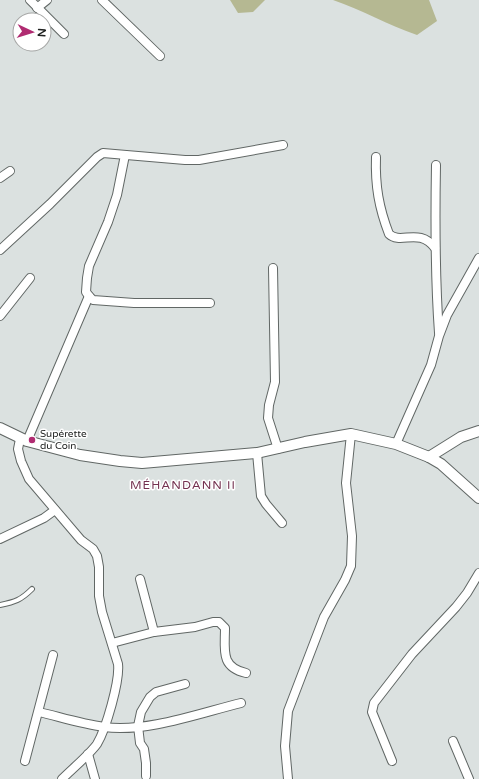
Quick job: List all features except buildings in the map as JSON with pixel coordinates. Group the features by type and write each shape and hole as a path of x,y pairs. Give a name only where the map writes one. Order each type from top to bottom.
{"street":[{"path":"30,0 64,34"},
{"path":"37,8 46,0"},
{"path":"102,0 160,56"},
{"path":"0,250 50,204 97,157 104,153 199,160 283,145"},
{"path":"125,155 117,195 108,222 89,266 86,292 88,296 93,300 134,303 210,303"},
{"path":"376,157 375,179 381,215 389,234 395,238 419,237 426,239 435,248"},
{"path":"436,165 435,248 436,298 439,336"},
{"path":"0,178 10,171"},
{"path":"396,444 428,372 447,315 479,258"},
{"path":"273,268 275,382 269,405 268,418 278,449"},
{"path":"0,316 30,278"},
{"path":"62,779 97,744 104,727 119,672 118,664 102,612 99,596 99,567 97,556 92,549 81,540 29,480 20,461 18,449 24,440 88,296"},
{"path":"0,428 24,440 80,455 142,463 257,453 305,442 351,434 396,444 429,457 442,464 479,498"},
{"path":"429,457 461,437 479,431"},
{"path":"288,779 285,746 288,711 324,617 345,580 351,566 352,536 346,483 351,434"},
{"path":"257,453 261,496 282,523"},
{"path":"0,539 44,518 55,510"},
{"path":"392,761 372,712 374,703 412,654 456,607 467,593 479,573"},
{"path":"140,579 154,632"},
{"path":"112,643 154,632 196,627 213,622 219,622 225,628 224,652 228,663 235,671 246,674"},
{"path":"25,761 53,655"},
{"path":"146,776 144,749 140,743 138,726 141,712 150,696 156,692 185,684"},
{"path":"38,712 104,727 138,726 172,721 241,703"},
{"path":"453,741 470,779"},
{"path":"88,754 95,779"}],"lane":[{"path":"0,605 14,603 32,590"}],"green space":[{"path":"230,0 265,0 253,12 238,13"},
{"path":"333,0 429,0 437,21 417,35"}],"place":[{"name":"Supérette du Coin","path":"32,440"}],"district":[{"name":"MÉHANDANN II","path":"183,485"}]}
